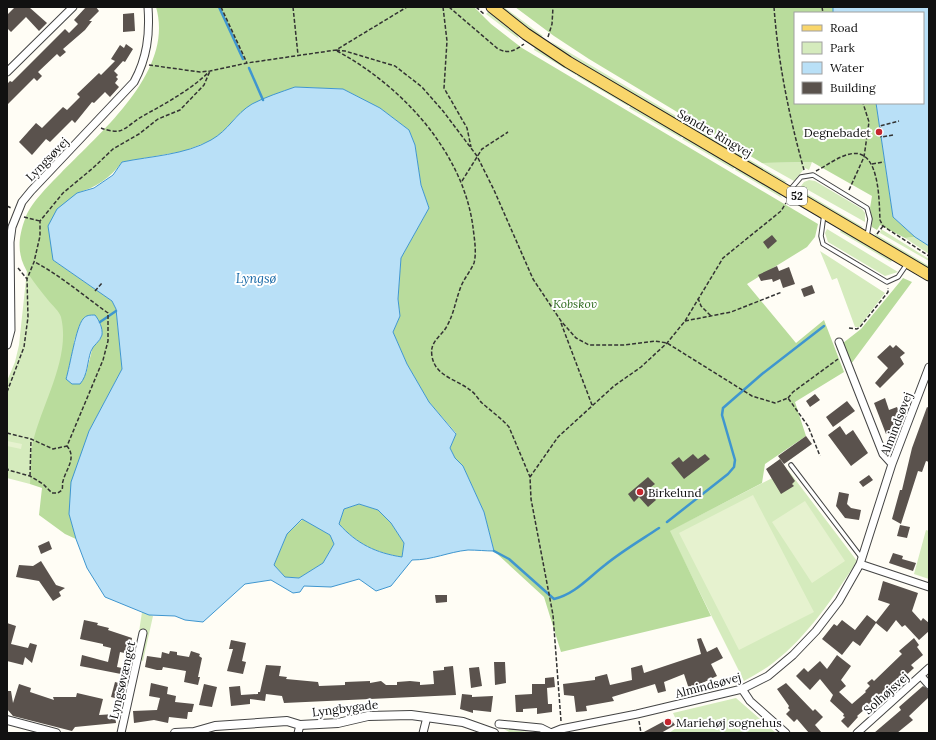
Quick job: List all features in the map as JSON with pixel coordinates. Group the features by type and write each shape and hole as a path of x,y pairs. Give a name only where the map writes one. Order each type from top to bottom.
{"main road":[{"name":"Søndre Ringvej","path":"492,7 545,47 824,213 872,236 908,263 929,275"}],"street":[{"path":"7,72 73,7"},
{"name":"Lyngsøvej","path":"7,345 11,330 10,242 16,215 22,202 31,191 134,82 143,64 150,31 148,7"},
{"path":"839,342 883,454 892,464"},
{"name":"Almindsøvej","path":"551,733 561,729 637,714 742,689 768,676 806,640 839,601 861,561 892,464 929,367"},
{"path":"861,561 929,587"},
{"name":"Lyngsøvænget","path":"121,733 143,633"},
{"name":"Solhøjsvej","path":"857,733 929,668"},
{"path":"921,676 929,685"},
{"path":"742,689 750,701 786,733"},
{"name":"Lyngbygade","path":"175,733 194,732 215,726 286,721 299,729 338,724 368,716 411,715 463,722 494,733"},
{"path":"423,733 427,717"},
{"path":"7,720 56,733"},
{"path":"499,724 541,728 551,733"}],"lane":[{"path":"790,192 801,177 813,175 862,204 869,213 872,236"},
{"path":"824,213 821,236 823,244 887,282 898,277 908,263"},
{"path":"792,465 861,561"}],"path":[{"path":"221,7 226,13 247,63"},
{"path":"293,7 298,55"},
{"path":"336,50 407,7"},
{"path":"443,7 447,42 444,88 467,128 472,149"},
{"path":"449,7 490,43 505,52 512,52 532,38"},
{"path":"545,47 552,24 553,7"},
{"path":"774,7 777,47 783,83 806,175"},
{"path":"143,64 200,72 247,63 336,50 379,60 395,66 422,87 477,156 494,190 533,279 560,321 576,338 589,345 624,345 655,341 667,343 748,393 774,403 788,398 798,388 844,355"},
{"path":"336,50 370,70 408,106 436,136 449,155 462,181 471,215 475,240 474,262 463,281 456,308 446,328 432,346 431,350 434,364 450,379 472,391 509,427 530,476 531,499 551,602 561,729"},
{"path":"94,125 108,130 120,131 142,116 164,106 199,82 210,71"},
{"path":"7,392 24,346 28,317 27,279 34,262 40,236 40,221 63,193 113,149 139,134 158,120 180,110 204,85 210,71"},
{"path":"847,194 864,156 869,122 863,104"},
{"path":"893,135 881,137 880,126 899,121"},
{"path":"462,181 477,156 491,141 508,132"},
{"path":"813,175 815,172 850,154 864,156 871,164 876,174 880,220 883,226 929,256"},
{"path":"871,164 884,162"},
{"path":"530,476 558,437 614,386 641,367 667,343 685,321 723,258 781,211 790,192"},
{"path":"16,215 40,221"},
{"path":"872,236 883,226"},
{"path":"34,262 51,271 109,315 108,341 103,360 67,446"},
{"path":"849,328 857,329 863,324 888,292 887,282"},
{"path":"96,291 102,283"},
{"path":"685,321 731,312 782,292"},
{"path":"698,298 701,306 711,316"},
{"path":"560,321 592,406"},
{"path":"788,398 808,426 820,456"},
{"path":"7,433 30,439 53,449 67,446"},
{"path":"30,439 30,476"},
{"path":"7,467 8,470 30,476 43,484 52,493 58,493 62,490 62,482 70,462 70,450 67,446"},
{"path":"637,714 641,733"}],"green space":[{"name":"Kobskov","path":"156,7 474,7 491,24 522,48 818,224 815,237 807,247 747,284 796,343 824,320 844,372 795,402 806,436 765,464 762,483 670,531 711,616 561,652 544,597 494,551 484,512 463,466 455,458 450,448 456,433 429,402 407,364 393,332 400,316 398,299 401,258 429,208 421,185 415,145 409,130 380,108 343,89 295,87 252,104 235,118 224,132 210,141 184,151 122,162 113,173 102,181 91,188 77,193 53,260 112,301 116,309 122,369 89,431 69,514 76,539 65,534 39,515 42,488 30,484 32,447 37,427 59,364 63,333 60,315 33,281 23,263 20,254 21,232 27,213 40,195 113,120 130,100 144,78 154,55 159,31","holes":["82,320 100,321 102,335 99,341 93,346 86,374 68,371 74,350 74,341"]},
{"path":"499,7 504,7 543,36 541,37"},
{"path":"515,7 833,7 833,12 794,12 794,104 876,104 893,217 915,237 905,238 880,225 877,230 872,227 870,208 872,196 812,162 762,163 589,59 554,36"},
{"path":"488,12 517,35 519,39 486,14"},
{"path":"550,41 787,182 782,183 563,52"},
{"path":"535,47 577,73 576,75 534,50"},
{"path":"578,74 630,104 628,106 577,76"},
{"path":"631,105 682,136 681,138 629,108"},
{"path":"684,137 735,167 733,169 682,139"},
{"path":"812,162 809,170 805,168 794,181 762,163"},
{"path":"736,168 779,193 782,198 735,170"},
{"path":"809,180 815,181 862,209 865,213 865,222 801,186 804,182"},
{"path":"799,189 863,227 860,228 800,192"},
{"path":"827,229 898,272 885,276 828,242 825,233"},
{"path":"881,229 929,259 929,261 880,233"},
{"path":"841,230 892,260 891,262 840,232"},
{"path":"874,233 929,266 929,270 877,238"},
{"path":"915,237 929,246 929,254 905,238"},
{"path":"820,251 885,293 859,327 855,327 837,278 832,280"},
{"path":"27,270 63,316 66,339 30,484 7,478 7,381 15,362 19,345"},
{"path":"903,278 912,282 851,364 843,343 861,329"},
{"path":"7,441 22,444 21,449 7,446"},
{"path":"788,470 857,561 839,589 809,629 798,641 773,663 744,681 669,531"},
{"path":"753,495 814,612 739,650 679,533"},
{"path":"805,501 845,561 812,583 772,522"},
{"path":"359,504 378,510 391,523 404,543 402,557 375,550 353,537 339,524 344,509"},
{"path":"303,519 330,535 334,544 323,563 299,578 285,577 274,565 287,534"},
{"path":"926,530 929,531 929,579 914,574"},
{"path":"142,612 153,616 143,661 141,660 141,653 135,658"},
{"path":"736,698 776,733 669,733 679,726 673,713"},
{"path":"504,729 537,733 511,733"}],"water":[{"path":"833,7 929,7 929,246 915,237 893,217 876,104 924,104 924,12 833,12"},
{"name":"Lyngsø","path":"295,87 343,89 380,108 409,130 415,145 421,185 429,208 401,258 398,299 400,316 393,332 407,364 429,402 456,434 450,448 455,458 463,466 484,512 494,551 468,550 427,559 412,560 391,586 376,591 359,579 331,587 304,586 300,592 293,593 271,580 245,584 203,622 185,620 175,616 149,615 105,597 87,568 76,539 69,514 71,482 89,431 122,369 116,309 112,301 53,260 48,226 57,209 77,193 94,188 113,175 122,162 179,152 201,145 223,132 241,112 252,104","holes":["359,504 378,510 391,523 404,543 402,557 375,550 353,537 339,524 344,509","302,519 330,535 334,544 323,563 299,578 285,577 274,565 287,534"]},
{"path":"95,315 100,324 102,335 91,351 83,380 80,384 72,384 66,379 80,323 84,318"}],"building":[{"path":"15,7 29,7 47,23 39,31 26,17 11,32 7,28 7,15"},
{"path":"86,7 96,7 99,11 89,21 92,21 85,30 63,49 66,52 60,57 57,54 38,72 42,76 37,81 34,78 7,105 7,84 10,81 12,82 65,29 69,33 78,24 74,20"},
{"path":"134,13 135,31 123,32 123,14"},
{"path":"126,44 133,49 125,62 123,61 114,71 118,75 116,77 118,79 115,83 119,87 110,97 105,92 94,103 92,102 75,123 72,120 50,142 46,139 32,155 19,142 36,123 42,128 63,107 67,110 80,97 77,94 99,73 101,75 115,61 111,59 120,45 124,48"},
{"path":"772,235 777,241 768,249 763,242"},
{"path":"777,266 779,271 789,267 795,284 783,288 780,279 773,282 772,279 761,281 758,275"},
{"path":"812,285 815,293 804,297 801,289"},
{"path":"890,345 893,348 896,345 905,353 900,357 904,364 880,388 875,383 888,368 877,357"},
{"path":"815,394 820,400 810,407 806,401"},
{"path":"885,398 889,410 897,407 901,418 894,421 897,429 886,434 874,403"},
{"path":"847,401 855,411 833,427 826,417"},
{"path":"927,407 929,408 929,462 926,461 922,472 918,471 901,524 892,519 900,490 902,490 912,448"},
{"path":"840,426 846,435 853,430 868,453 851,466 828,435"},
{"path":"806,436 812,444 784,464 778,456"},
{"path":"693,454 698,459 705,454 710,459 684,479 671,463 679,457 683,462"},
{"path":"780,459 795,481 792,484 794,486 781,494 766,469"},
{"path":"869,475 873,480 863,487 859,482"},
{"name":"Birkelund","path":"648,477 655,484 647,490 656,500 648,507 639,497 634,502 628,494"},
{"path":"839,492 849,494 847,504 851,508 861,510 859,520 845,518 836,506"},
{"path":"900,525 910,527 907,538 897,536"},
{"path":"49,541 52,549 41,554 38,546"},
{"path":"893,553 903,556 902,559 916,563 913,571 889,563"},
{"path":"41,561 56,585 65,588 59,592 61,596 53,601 39,581 16,577 19,565 33,566"},
{"path":"883,581 918,593 912,611 921,621 923,618 929,623 929,631 919,640 905,625 902,627 896,620 887,632 876,623 860,646 853,641 842,655 822,639 834,624 837,626 842,620 855,630 867,615 876,622 890,604 878,600"},
{"path":"435,595 447,595 447,602 436,603"},
{"path":"84,620 98,623 97,625 109,628 108,630 132,638 129,654 120,652 117,667 122,668 121,674 80,666 82,655 108,662 111,648 103,646 103,644 80,639"},
{"path":"7,623 16,626 11,644 28,648 30,643 37,645 32,663 25,657 23,665 7,661"},
{"path":"701,638 707,652 717,647 723,658 711,664 717,676 689,689 684,674 664,682 666,691 658,693 655,684 612,697 614,701 586,706 587,711 576,712 574,696 564,695 563,684 595,680 595,677 607,674 610,685 632,680 631,668 642,665 644,673 701,654 697,639"},
{"path":"914,638 919,645 917,647 923,655 911,665 914,668 901,680 899,678 884,691 885,695 881,698 879,697 857,716 858,717 848,728 841,721 845,717 843,716 844,714 830,701 833,695 820,679 810,690 796,676 804,668 808,672 820,661 827,669 837,655 851,666 841,680 846,686 839,692 852,704 866,692 865,691 870,686 867,683 872,679 874,681 902,654 899,651"},
{"path":"231,640 246,643 242,661 246,662 243,674 227,671 233,649 229,649"},
{"path":"170,651 177,652 177,655 189,657 191,651 200,654 199,656 202,658 198,685 184,682 186,671 163,667 162,670 157,670 145,667 147,656 161,658 162,652 169,654"},
{"path":"494,662 505,662 506,683 495,685"},
{"path":"266,665 281,666 279,676 287,677 286,679 318,682 319,686 345,685 345,682 370,681 370,683 381,681 386,685 397,685 397,682 410,681 420,682 420,685 434,684 433,671 444,670 444,667 453,666 456,695 284,703 282,696 266,694 265,701 250,699 250,704 231,706 229,687 240,686 241,695 258,694 258,692 260,692"},
{"path":"479,667 482,686 471,688 469,668"},
{"path":"554,677 555,687 547,688 548,704 552,704 552,712 537,714 537,708 523,709 523,712 516,712 515,695 532,694 532,684 545,684 545,678"},
{"path":"115,682 126,685 123,700 111,697"},
{"path":"151,683 168,687 167,694 176,696 175,702 194,704 192,712 188,712 187,719 169,717 168,723 154,720 134,723 133,711 157,710 160,698 149,696"},
{"path":"786,683 813,711 815,709 823,717 815,725 822,733 809,733 797,719 794,722 786,714 790,710 788,708 789,706 777,689"},
{"path":"19,684 31,688 30,692 54,700 53,697 76,697 77,693 103,699 99,715 115,714 116,723 75,727 72,731 13,716 7,709 7,691 11,691 13,703"},
{"path":"204,684 217,687 212,707 199,705"},
{"path":"923,686 929,690 929,697 909,716 913,720 897,733 874,733 901,710 899,707"},
{"path":"462,694 472,695 472,697 493,696 491,712 473,710 473,713 460,709"},
{"name":"Mariehøj sognehus","path":"670,718 675,725 661,733 642,733"}],"waterway":[{"path":"219,7 243,59"},
{"path":"249,68 263,100"},
{"path":"100,322 116,311"},
{"path":"667,522 728,474 734,467 735,460 722,415 723,408 762,374 824,326"},
{"path":"494,551 509,559 554,599 562,597 581,585 618,555 659,528"}],"place":[{"name":"Degnebadet","path":"879,132"},
{"name":"Birkelund","path":"640,492"},
{"name":"Mariehøj sognehus","path":"668,722"}]}
